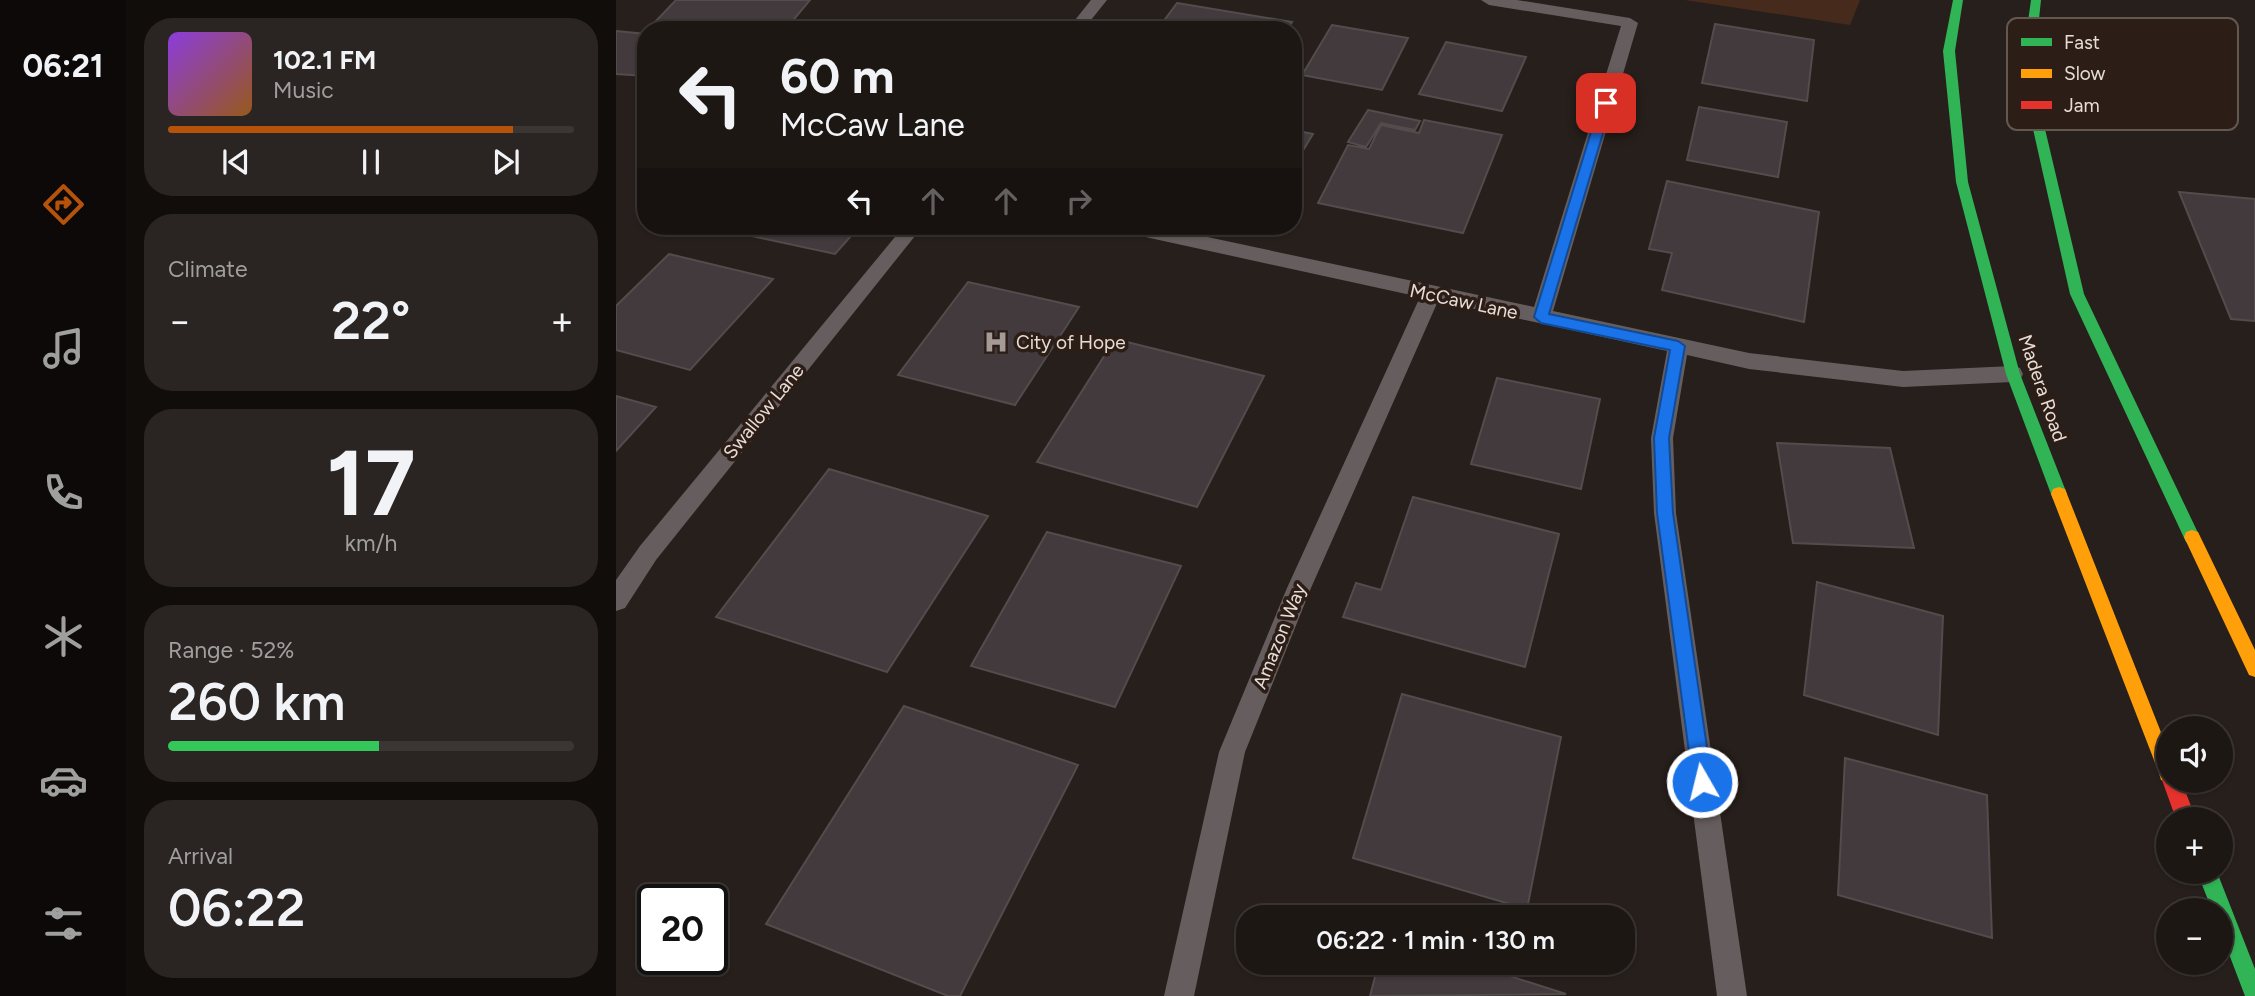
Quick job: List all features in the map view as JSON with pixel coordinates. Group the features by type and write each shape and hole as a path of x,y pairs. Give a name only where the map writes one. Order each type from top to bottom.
{"main road":[{"name":"Madera Road","path":"1958,0 1949,51 1962,182 2013,374 2156,742"},
{"path":"2034,18 2036,0"},
{"path":"2039,130 2077,295 2255,668"},
{"path":"2212,884 2255,995"}],"lane":[{"path":"1082,21 1099,0"},
{"path":"1489,0 1630,23 1541,317"},
{"name":"Swallow Lane","path":"616,600 648,553 907,235"},
{"name":"McCaw Lane","path":"1167,235 1749,361 1903,379 2013,374"},
{"name":"Amazon Way","path":"1179,996 1232,752 1299,588 1431,294"},
{"path":"1678,346 1662,438 1665,513 1732,996"}],"shaded area":[{"path":"1685,0 1860,0 1850,25"}],"building":[{"path":"676,0 810,0 792,21 656,21"},
{"path":"1177,3 1286,21 1164,21"},
{"path":"1715,24 1814,40 1807,101 1702,83"},
{"path":"1332,25 1408,38 1382,90 1302,75"},
{"path":"616,31 637,33 637,75 616,74"},
{"path":"1446,42 1526,57 1502,111 1419,94"},
{"path":"1699,107 1787,122 1778,177 1687,160"},
{"path":"1368,110 1420,121 1415,130 1381,123 1366,147 1348,142"},
{"path":"1424,120 1502,135 1463,233 1318,203 1348,145 1369,149 1381,125 1419,133"},
{"path":"1302,132 1313,134 1302,152"},
{"path":"1667,181 1819,212 1804,322 1662,290 1672,253 1649,249"},
{"path":"2179,192 2255,199 2255,321 2231,319"},
{"path":"747,235 852,235 835,254"},
{"path":"669,254 773,279 690,370 616,350 616,306"},
{"path":"968,282 1079,307 1015,405 898,375"},
{"path":"1115,339 1264,376 1197,507 1037,462"},
{"path":"1497,378 1600,399 1581,489 1471,464"},
{"path":"616,396 656,407 616,451"},
{"path":"1777,443 1890,448 1914,548 1793,543"},
{"path":"829,469 988,516 887,672 716,617"},
{"path":"1413,497 1559,534 1525,667 1343,617 1356,583 1381,590"},
{"path":"1047,532 1181,566 1115,707 971,666"},
{"path":"1817,582 1943,616 1938,735 1804,695"},
{"path":"1402,694 1561,737 1528,905 1513,905 1353,858"},
{"path":"904,706 1078,765 960,996 948,996 766,924"},
{"path":"1845,758 1987,795 1992,938 1838,895"},
{"path":"1376,975 1507,975 1566,994 1370,996"}],"traffic: fast":[{"path":"1958,0 1949,51 1962,182 2013,374 2059,494"},
{"path":"2034,18 2036,0"},
{"path":"2039,130 2077,294 2192,537"},
{"path":"2212,884 2255,995"}],"traffic: slow":[{"path":"2059,494 2156,742"},
{"path":"2192,537 2255,669"}],"traffic: jam":[{"path":"2176,793 2181,807"}],"place":[{"name":"City of Hope","path":"996,342"}],"route":[{"path":"1606,103 1541,317 1678,346 1662,438 1665,513 1702,782"}]}
